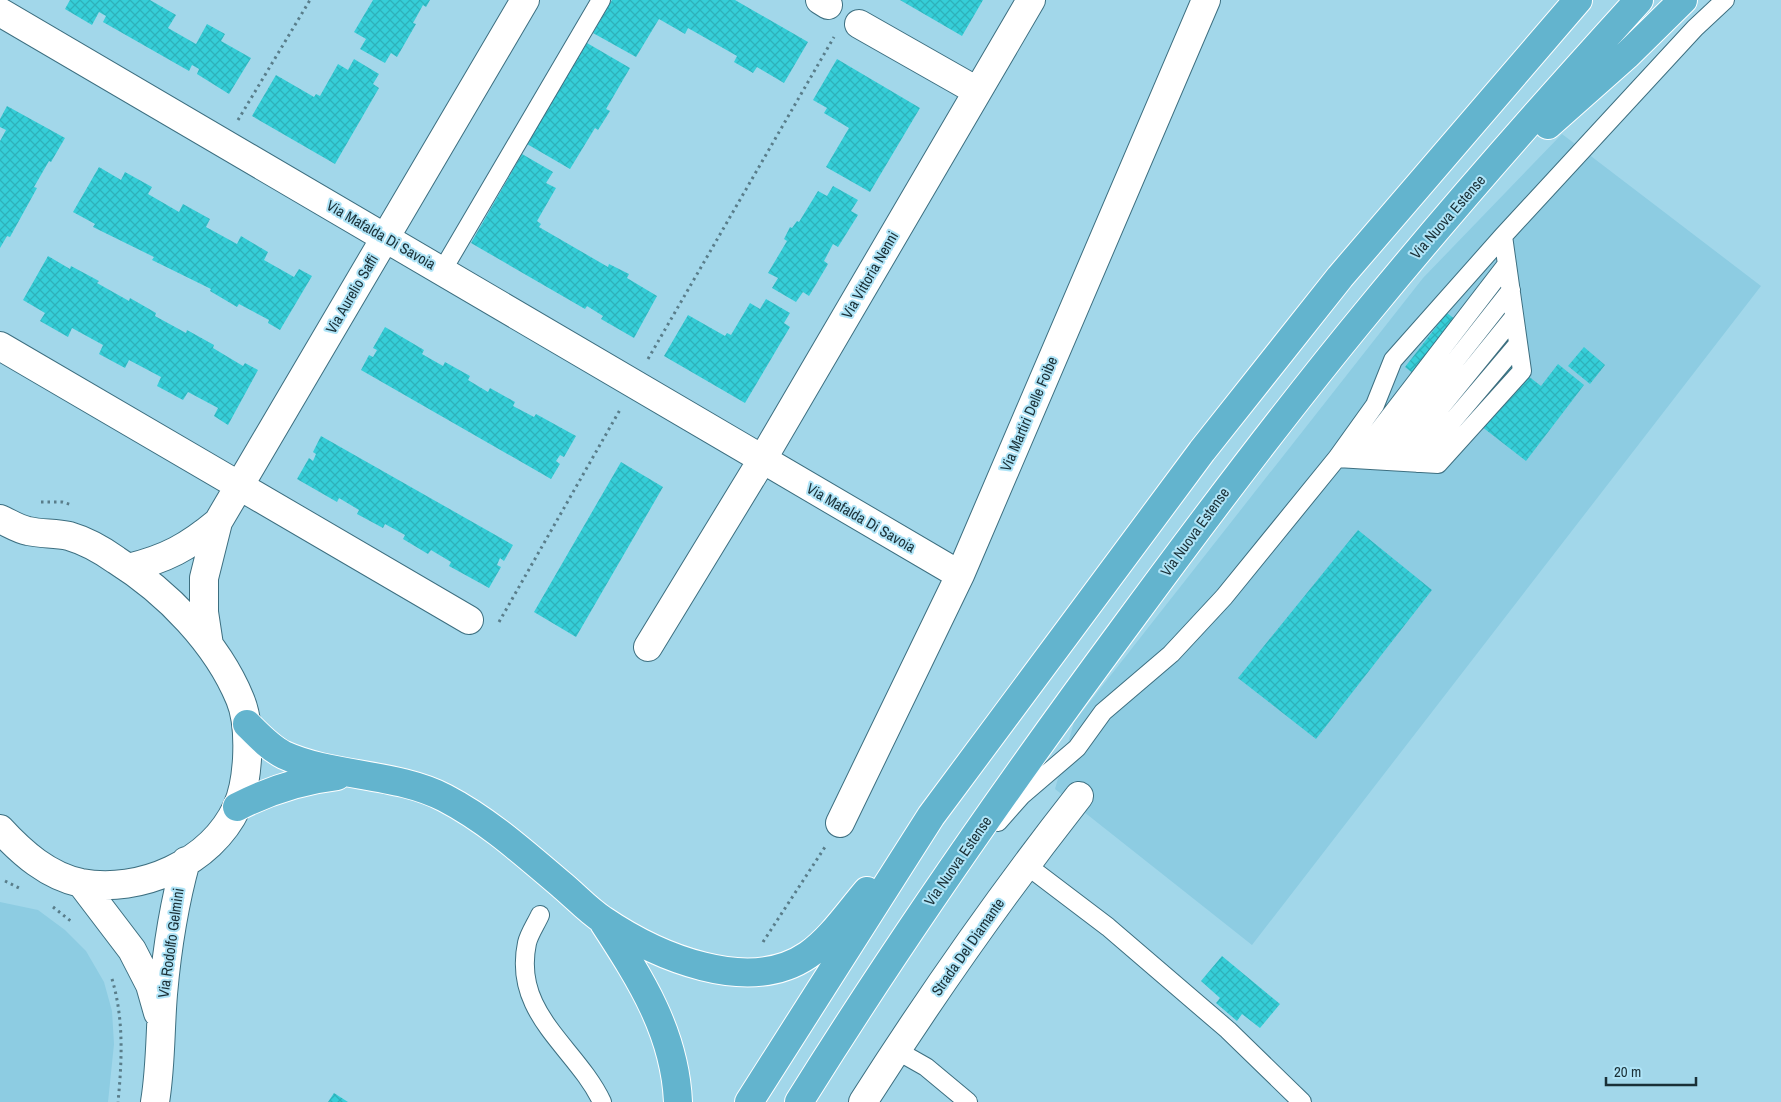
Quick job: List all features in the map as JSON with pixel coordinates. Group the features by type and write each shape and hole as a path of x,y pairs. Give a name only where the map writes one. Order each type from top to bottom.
{"highway":[{"path":"1420,181 1560,0"},
{"path":"749,1102 931,816 1202,451 1340,277 1420,181 1578,0"},
{"name":"Via Nuova Estense","path":"799,1102 926,906 1084,682 1238,473 1368,310 1454,209 1639,0"},
{"path":"1454,209 1627,55 1683,0"},
{"path":"247,724 264,741 284,755 310,764 396,782 443,796 478,816 509,840 602,920 650,946 683,960 731,973 752,972 794,962 808,955 822,942 931,816"},
{"path":"237,807 261,794 293,783 356,774"},
{"path":"602,920 658,1014 670,1046 678,1102"}],"street":[{"name":"Via Aurelio Saffi","path":"209,645 204,612 204,578 218,522 525,0"},
{"name":"Via Vittoria Nenni","path":"762,460 1031,0"},
{"name":"Via Martiri Delle Foibe","path":"840,823 960,575 1206,0"},
{"name":"Via Mafalda Di Savoia","path":"5,13 224,144 386,237 960,575"},
{"path":"847,29 978,91"},
{"path":"0,346 241,485 469,620"},
{"path":"648,647 762,460"},
{"path":"0,519 27,531 70,536 90,544 128,568 182,615 209,645 240,699 247,724 246,772 237,807 218,836 171,871 139,882 81,883 52,872 4,841"},
{"name":"Via Aurelio Saffi","path":"128,568 154,562 180,551 218,522"},
{"path":"0,540 27,531"},
{"name":"Strada Del Diamante","path":"863,1102 896,1050 1026,864 1079,796"},
{"name":"Via Rodolfo Gelmini","path":"155,1102 160,1070 163,995 172,918 186,861"},
{"name":"Via Rodolfo Gelmini","path":"81,883 132,950 150,985 162,1026"}],"lane":[{"path":"442,270 601,0"},
{"path":"926,906 1021,796 1077,748 1103,712 1171,654 1224,597 1337,458 1375,404 1393,360 1503,236 1695,28 1725,0"},
{"path":"1337,458 1417,463 1518,344 1503,236"},
{"path":"1357,459 1507,264"},
{"path":"1377,460 1511,290"},
{"path":"1397,461 1514,317"},
{"path":"1026,864 1108,927 1228,1030 1302,1102"},
{"path":"540,915 527,942 524,966 531,1001 564,1049 594,1085 602,1102"},
{"path":"896,1050 926,1067 968,1102"}],"path":[{"path":"224,144 310,0"},
{"path":"469,620 498,624 634,384 847,29"},
{"path":"36,502 62,502 78,507"},
{"path":"760,946 840,823"},
{"path":"5,881 22,890"},
{"path":"47,902 78,927"},
{"path":"110,973 118,998 121,1046 118,1102"}],"shaded area":[{"path":"1562,134 1761,286 1252,945 1055,789 1074,722 1423,278"},
{"path":"0,902 38,910 65,930 86,951 104,982 112,1011 114,1044 108,1102 0,1102"}],"building":[{"path":"70,0 150,0 176,15 168,28 196,44 207,24 225,34 221,41 251,58 229,94 197,74 199,69 192,65 189,71 103,22 106,16 99,12 92,25 65,9"},
{"path":"373,0 430,0 426,7 423,5 413,23 416,24 397,57 391,53 385,63 360,49 366,39 354,32"},
{"path":"612,0 735,0 808,42 784,83 757,67 753,73 734,62 737,56 688,28 685,34 659,19 636,57 593,33"},
{"path":"900,0 983,0 962,36"},
{"path":"587,43 630,68 606,109 610,111 598,130 595,128 570,169 527,144"},
{"path":"354,59 379,74 373,84 379,88 335,164 252,116 276,75 314,97 316,94 320,96 338,64 348,70"},
{"path":"837,59 920,108 870,192 826,167 849,128 824,113 827,108 813,100"},
{"path":"7,106 65,138 34,187 37,188 10,237 7,236 0,248 0,141 6,130 0,127 0,119"},
{"path":"522,154 553,172 546,183 556,188 537,221 541,224 539,227 608,267 609,264 629,274 627,278 657,296 634,338 601,319 603,316 587,306 585,309 471,243"},
{"path":"99,167 121,180 125,172 152,187 148,194 179,212 183,204 210,219 206,227 237,244 241,236 268,252 264,260 294,277 299,269 312,276 280,330 268,323 269,320 239,304 237,307 210,291 211,289 152,260 154,257 93,227 95,224 73,212"},
{"path":"833,186 858,200 851,211 858,215 838,247 833,244 824,261 828,264 809,296 803,292 796,302 772,288 778,278 768,273 787,241 784,239 790,227 792,228 797,221 799,222 818,191 827,196"},
{"path":"48,256 70,269 71,266 99,281 97,283 129,301 130,298 156,313 155,316 186,333 187,330 214,345 213,348 243,366 245,363 258,370 228,425 214,416 218,408 188,392 183,400 157,386 161,377 129,360 125,368 99,354 103,345 72,328 68,337 40,321 45,313 23,300"},
{"path":"766,299 790,313 784,323 790,327 745,403 664,356 688,315 725,336 727,333 731,335 750,303 760,309"},
{"path":"1447,313 1541,386 1558,364 1584,385 1526,461 1405,367"},
{"path":"385,327 424,350 422,354 443,366 445,362 470,376 468,380 488,392 490,388 515,402 513,406 534,417 536,414 576,436 564,457 560,455 556,461 560,464 551,479 361,370 369,355 373,357 377,350 373,348"},
{"path":"1584,347 1605,365 1590,384 1568,366"},
{"path":"321,436 513,545 504,561 500,558 497,565 501,567 489,588 449,566 451,562 431,550 428,554 403,539 405,535 385,524 383,528 357,514 359,510 339,498 337,502 297,479 309,458 313,461 316,454 313,452"},
{"path":"621,462 663,487 576,637 534,612"},
{"path":"1358,530 1432,590 1316,739 1238,678"},
{"path":"1222,956 1280,1004 1260,1028 1242,1014 1237,1021 1216,1003 1220,998 1201,981"},
{"path":"334,1093 348,1102 328,1102"}]}
